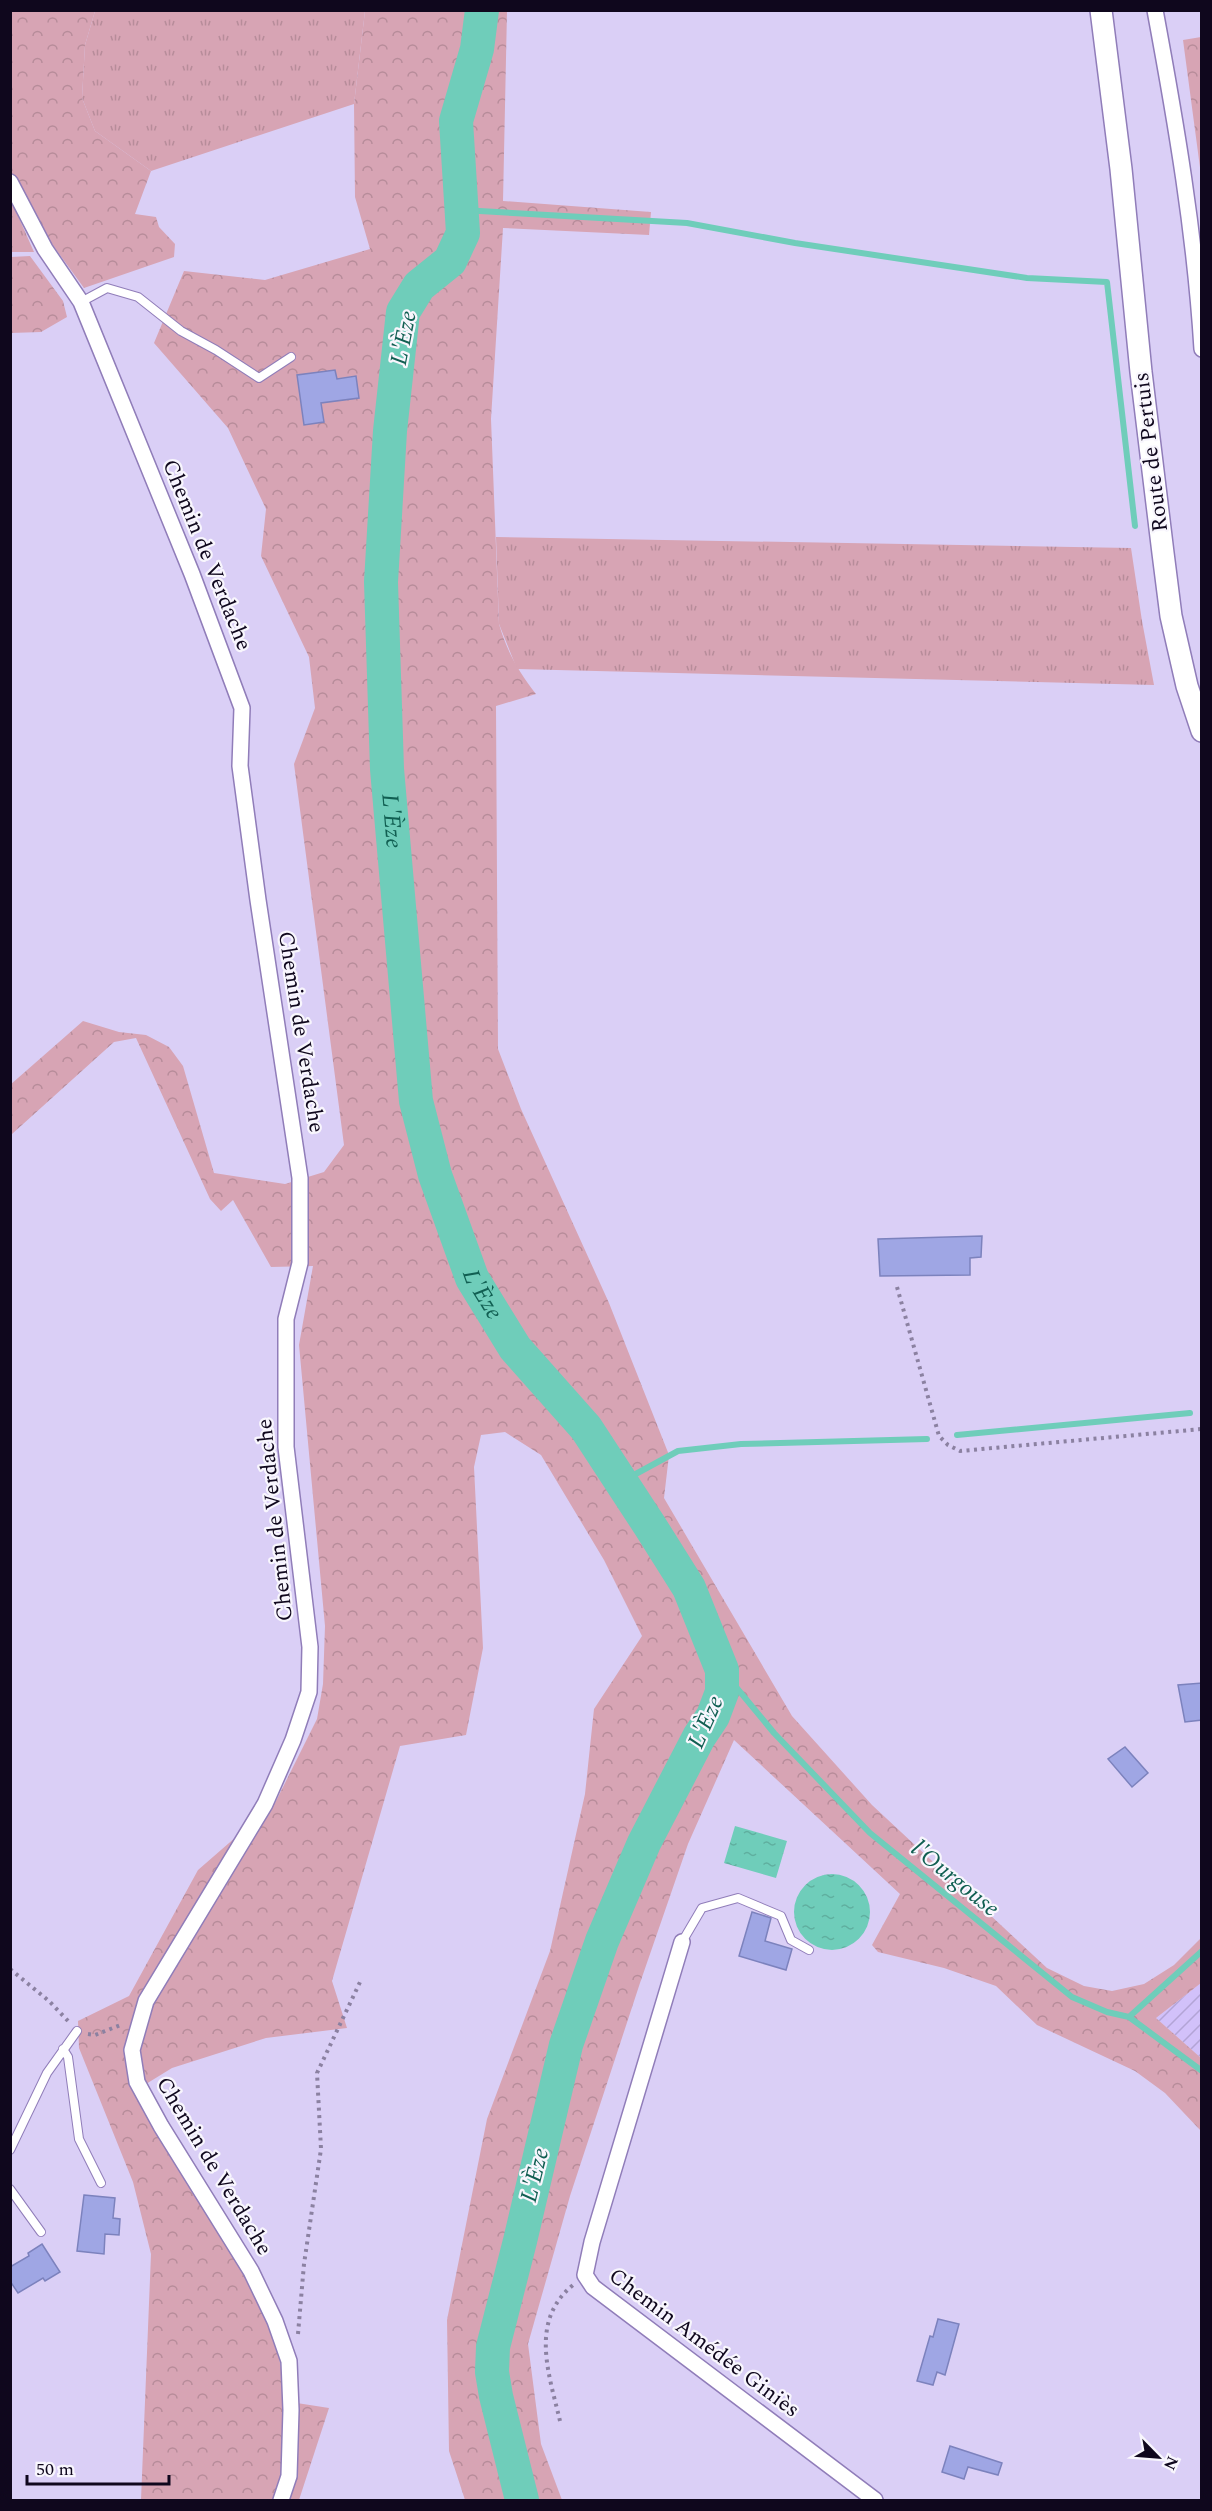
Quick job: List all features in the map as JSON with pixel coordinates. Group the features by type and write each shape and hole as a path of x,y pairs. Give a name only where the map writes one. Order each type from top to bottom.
{"main road":[{"name":"Route de Pertuis","path":"1101,10 1167,585 1187,686 1202,731"},
{"name":"Route de Pertuis","path":"1114,10 1121,169"}],"street":[{"path":"1155,10 1195,253 1202,349"},
{"name":"Chemin de Verdache","path":"10,182 45,249 81,302 192,574 242,708 240,766 300,1178 300,1263 286,1319 286,1447 310,1647 309,1692 293,1740 265,1804 147,2001 132,2050 137,2082 161,2126 251,2271 276,2321 289,2361 291,2409 289,2476 282,2500"},
{"name":"Chemin Amédée Giniès","path":"682,1942 592,2242 585,2275 593,2287 875,2500"}],"lane":[{"path":"81,302 107,288 138,297 181,331 259,378 291,357"},
{"path":"682,1942 702,1908 738,1898 781,1916 791,1940 809,1950"},
{"path":"10,2150 46,2073 77,2031"},
{"path":"63,2049 68,2057 79,2139 101,2183"},
{"path":"10,2189 41,2232"}],"path":[{"path":"897,1287 939,1436 948,1445 960,1451 1202,1429"},
{"path":"10,1969 49,2001 77,2031 95,2035 141,2019"},
{"path":"297,2342 304,2264 321,2149 317,2073 361,1980"},
{"path":"560,2421 546,2363 545,2329 562,2294 585,2275"}],"shaded area":[{"path":"1201,1983 1201,2058 1156,2018"}],"green space":[{"path":"10,11 95,11 85,45 82,98 95,131 151,171 135,214 156,217 159,227 175,244 174,257 84,288 49,240 11,172"},
{"path":"95,11 365,11 354,104 151,171 95,131 82,98 85,45"},
{"path":"365,11 507,11 503,201 651,212 649,235 503,228 491,419 499,624 514,661 536,694 496,706 498,1049 521,1109 609,1303 669,1455 664,1498 792,1716 872,1805 1047,1968 1084,1986 1112,1991 1144,1984 1174,1965 1201,1938 1201,1983 1156,2018 1201,2058 1201,2131 1165,2093 1135,2071 1037,2025 996,1986 944,1968 878,1952 872,1945 900,1894 734,1740 688,1844 640,1983 570,2196 528,2344 541,2444 562,2500 465,2500 449,2451 447,2320 487,2119 550,1951 585,1794 594,1709 642,1636 604,1560 541,1455 505,1432 481,1435 474,1467 483,1648 466,1735 400,1746 332,1981 347,2028 266,2038 172,2068 133,2092 259,2303 277,2350 284,2401 329,2408 299,2500 141,2500 151,2254 133,2182 79,2048 78,2021 129,1996 198,1870 275,1803 317,1719 323,1684 325,1626 299,1345 313,1266 271,1267 233,1200 221,1211 210,1199 136,1038 114,1042 12,1134 10,1134 10,1085 83,1021 119,1032 146,1035 169,1047 183,1066 214,1173 285,1184 324,1172 344,1145 294,764 315,708 309,657 261,556 266,509 228,428 154,343 184,271 265,280 370,249 355,197 354,104"},
{"path":"1202,37 1201,175 1183,40"},
{"path":"11,200 34,252 11,252"},
{"path":"30,256 63,301 67,317 41,332 11,333 11,257"},
{"path":"496,537 1131,548 1154,685 517,669 499,624"}],"water":[{"path":"735,1826 787,1841 776,1878 724,1863"},
{"path":"832,1874 847,1877 859,1885 867,1897 870,1912 867,1927 859,1939 847,1947 832,1950 817,1947 805,1939 797,1927 794,1912 797,1897 805,1885 817,1877"}],"building":[{"path":"335,370 337,379 356,376 359,398 321,403 324,422 304,425 297,375"},
{"path":"982,1236 981,1257 970,1258 970,1275 880,1276 878,1239"},
{"path":"1202,1683 1202,1720 1185,1722 1178,1685"},
{"path":"1125,1747 1148,1773 1132,1787 1108,1759"},
{"path":"752,1912 771,1918 765,1941 792,1949 786,1970 739,1956"},
{"path":"84,2195 115,2198 113,2218 120,2219 119,2235 105,2234 104,2254 77,2251"},
{"path":"42,2244 60,2272 45,2281 43,2278 18,2293 10,2281 10,2267 29,2256 28,2253"},
{"path":"938,2319 959,2324 945,2375 937,2372 933,2385 917,2381 930,2336 933,2337"},
{"path":"950,2446 1002,2463 998,2475 968,2467 964,2479 942,2472"}],"waterway":[{"name":"L'Èze","path":"482,10 477,49 456,121 463,233 450,261 419,286 403,312 390,431 381,582 387,769 416,1101 435,1175 472,1278 515,1348 586,1428 650,1526 689,1588 722,1670 722,1692 713,1716 699,1737 644,1843 602,1941 566,2045 493,2347 492,2372 496,2396 522,2500"},
{"path":"462,210 687,223 795,243 1027,278 1107,282 1135,526"},
{"path":"957,1435 1190,1413"},
{"path":"621,1482 678,1451 741,1444 927,1439"},
{"name":"l'Ourgouse","path":"722,1670 774,1733 870,1833 1072,1997 1107,2012 1129,2017 1202,2071"},
{"path":"1129,2017 1202,1951"}]}
